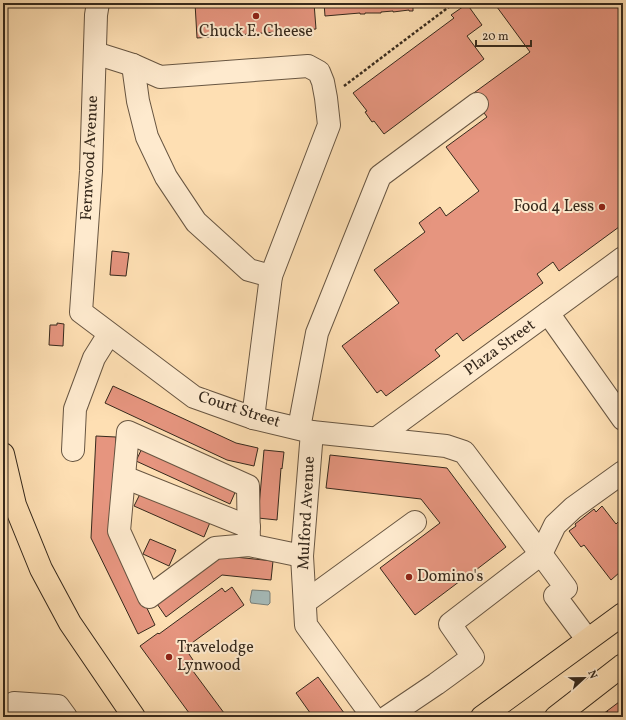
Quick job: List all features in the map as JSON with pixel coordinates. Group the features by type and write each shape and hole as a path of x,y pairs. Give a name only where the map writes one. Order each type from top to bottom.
{"main road":[{"path":"3,454 15,505 41,569 70,623 134,717"},
{"path":"482,717 623,614"},
{"path":"556,717 623,665"}],"street":[{"name":"Fernwood Avenue","path":"81,312 91,172 96,15 98,3"},
{"path":"95,54 133,65 160,77 308,66 319,72 323,82 329,125 271,276 253,418"},
{"path":"133,65 138,101 147,137 166,177 196,222 249,270 271,276"},
{"name":"Mulford Avenue","path":"373,717 306,625 302,556 305,430 317,333 380,176 478,104"},
{"name":"Plaza Street","path":"377,438 623,258"},
{"name":"Court Street","path":"81,312 194,397 253,418 305,430 446,446 464,452 566,588 555,596 588,639"},
{"path":"548,313 623,420"},
{"path":"72,450 75,409 94,358 109,334"},
{"path":"128,432 248,486 249,536 215,548 149,597 119,531 128,432"},
{"path":"387,717 474,657 450,624 541,554 555,525 574,508 623,472"},
{"path":"124,477 249,536 302,556"},
{"path":"305,602 415,522"},
{"path":"14,717 14,703 58,706 66,717"}],"path":[{"path":"326,98 351,82 454,3"}],"shaded area":[{"path":"252,590 269,591 270,603 268,605 251,603 250,600"}],"building":[{"name":"Chuck E. Cheese","path":"195,3 314,3 316,29 197,38"},
{"path":"324,3 413,3 413,11 409,10 325,16"},
{"path":"494,3 621,3 623,6 623,224 559,271 553,262 537,274 543,283 463,341 457,333 435,350 440,356 386,396 381,390 377,393 342,346 399,303 374,270 425,232 419,223 440,207 446,216 479,191 446,147 487,117 471,95 530,52"},
{"path":"467,4 482,25 467,36 484,59 384,134 374,121 372,122 365,112 367,111 353,93 454,18 451,15"},
{"path":"112,251 129,253 126,276 110,275"},
{"path":"57,323 64,324 63,346 49,345 50,325 57,325"},
{"path":"113,386 236,443 258,448 254,466 227,460 105,403"},
{"path":"96,436 116,437 111,533 155,625 138,634 91,538"},
{"path":"143,446 237,488 230,504 136,461"},
{"path":"264,450 284,452 282,469 281,468 277,520 258,518"},
{"path":"330,455 447,468 506,547 415,615 380,568 440,523 421,499 326,488"},
{"path":"142,490 211,520 204,537 134,506"},
{"path":"602,506 616,524 618,522 623,528 623,574 622,575 620,572 611,580 584,545 581,547 569,531 576,526 575,524 594,509 596,512"},
{"path":"150,539 176,550 169,566 143,554"},
{"path":"216,555 273,561 271,580 222,575 166,617 155,601"},
{"name":"Travelodge Lynwood","path":"232,587 244,605 185,648 195,663 190,667 227,717 192,717 140,646 222,588 225,592"},
{"name":"Travelodge Lynwood","path":"318,677 347,717 313,717 296,693"},
{"path":"623,699 623,717 611,717 607,711"},
{"path":"607,711 611,717 599,717"}],"place":[{"name":"Chuck E. Cheese","path":"256,16"},
{"name":"Food 4 Less","path":"602,207"},
{"name":"Domino's","path":"409,577"},
{"name":"Travelodge Lynwood","path":"169,657"}]}
